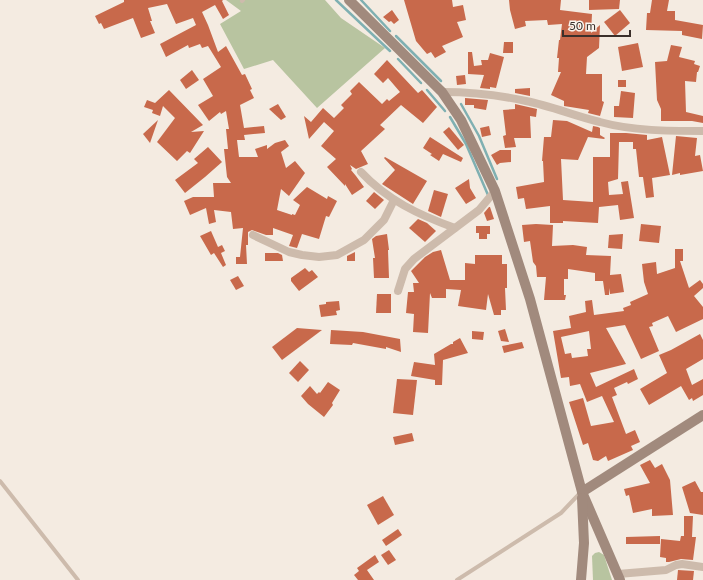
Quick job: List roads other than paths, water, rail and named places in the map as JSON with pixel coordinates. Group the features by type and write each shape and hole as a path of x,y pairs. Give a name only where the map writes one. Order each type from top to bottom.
{"main road":[{"path":"349,0 442,92 461,120 495,191 530,299 582,492 619,577"},
{"path":"582,492 703,415"},
{"path":"581,580 584,542 582,492"}],"street":[{"path":"442,92 473,93 526,101 601,122 628,127 669,131 703,131"},
{"path":"361,172 385,195 441,223 455,228"},
{"path":"398,291 405,269 414,259 479,210 495,191"},
{"path":"253,235 289,252 302,256 319,257 337,255 364,240 384,220 394,200"},
{"path":"619,577 666,570 682,564 703,567"}],"lane":[{"path":"0,481 78,580"},
{"path":"457,580 561,513 582,492"}],"waterway":[{"path":"336,0 390,51"},
{"path":"361,0 390,31"},
{"path":"396,36 441,81"},
{"path":"398,59 421,83"},
{"path":"427,90 445,111"},
{"path":"461,104 479,136 497,179"},
{"path":"450,117 466,144 488,195"}]}
